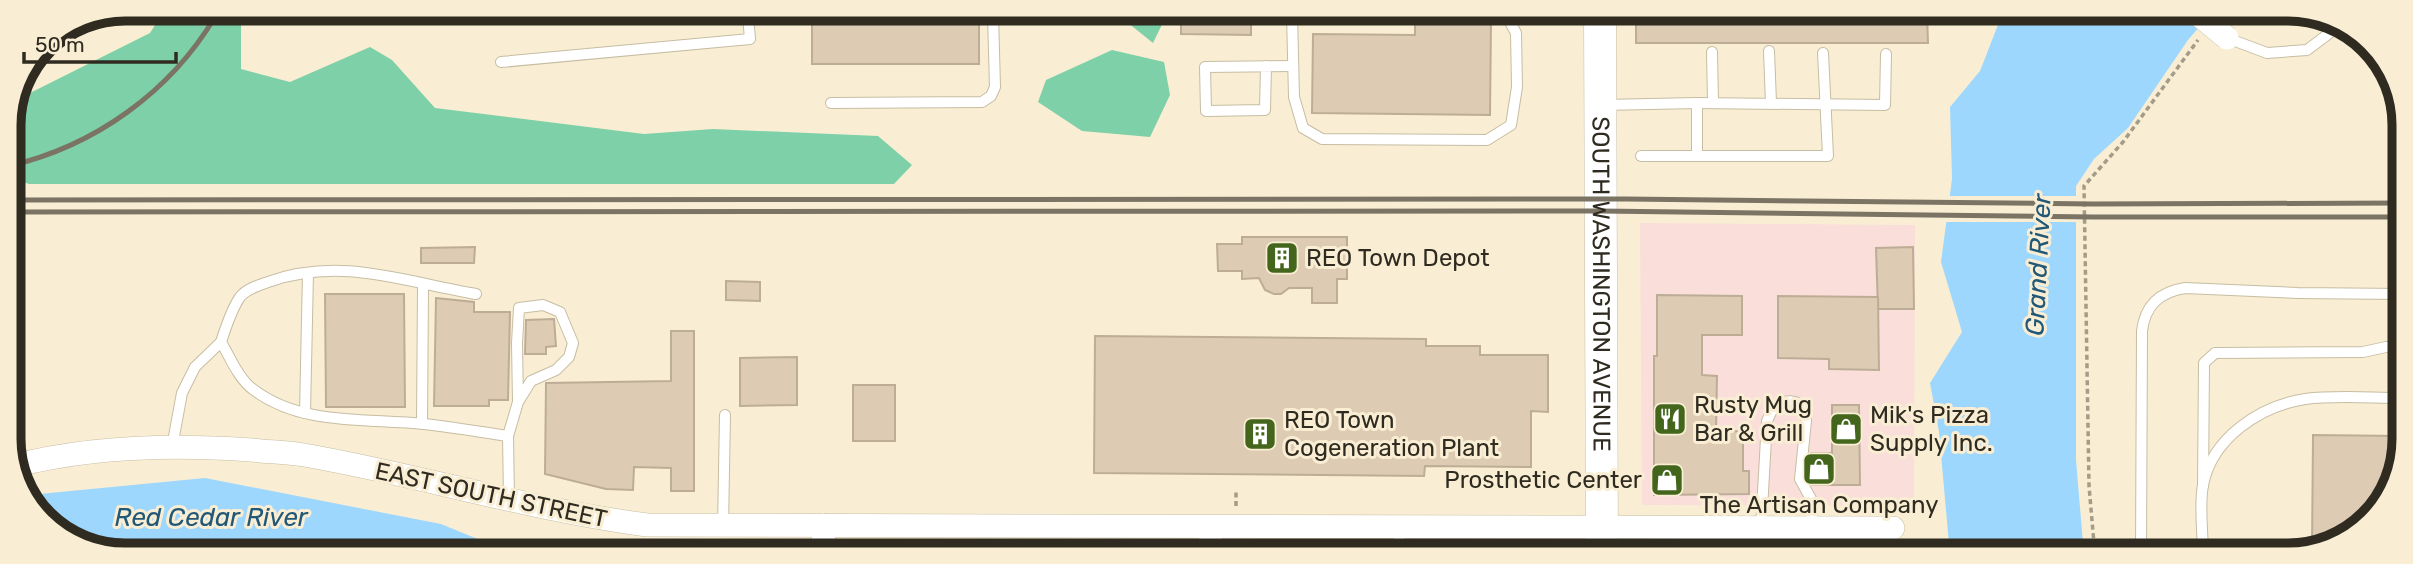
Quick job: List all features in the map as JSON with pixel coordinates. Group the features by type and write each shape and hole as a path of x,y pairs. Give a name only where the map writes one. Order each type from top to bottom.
{"street":[{"name":"SOUTH WASHINGTON AVENUE","path":"1600,21 1602,540"},
{"path":"2206,21 2227,38"},
{"name":"EAST SOUTH STREET","path":"24,463 129,447 219,448 302,454 594,518 647,525 1399,527 1602,540 1761,527 1893,528"},
{"path":"823,526 824,543"},
{"path":"1210,543 1211,527"}],"lane":[{"path":"501,62 750,40 748,21"},
{"path":"831,103 982,102 991,96 995,87 993,21"},
{"path":"1292,21 1294,97 1303,128 1322,139 1488,140 1511,125 1517,87 1516,33 1509,21"},
{"path":"2227,38 2267,53 2307,50 2332,31"},
{"path":"1769,51 1770,103"},
{"path":"1712,52 1713,102"},
{"path":"1641,156 1828,156 1824,53"},
{"path":"1600,104 1885,104 1886,54"},
{"path":"1266,66 1265,110 1206,111 1205,67 1266,66 1292,66"},
{"path":"1697,103 1697,156"},
{"path":"172,447 182,393 195,367 221,342 242,295 255,286 283,276 327,270 385,274 423,285 476,294"},
{"path":"305,413 308,273"},
{"path":"422,424 423,285"},
{"path":"2141,543 2142,331 2147,309 2152,303 2168,292 2185,288 2392,294"},
{"path":"509,499 508,436 517,402 519,308 543,305 560,312 573,343 569,357 556,370 531,381 517,402"},
{"path":"221,342 251,389 285,409 374,422 422,424 508,436"},
{"path":"2203,543 2204,363 2215,353 2362,352 2392,347"},
{"path":"2203,486 2211,460 2224,441 2245,424 2279,405 2315,398 2392,398"},
{"path":"1761,527 1767,421 1773,405 1797,402 1805,410 1806,421 1800,479 1811,499 1806,543"},
{"path":"723,527 725,415"},
{"path":"1399,527 1399,543"}],"path":[{"path":"2094,543 2089,486 2084,186 2123,142 2200,38"}],"shaded area":[{"path":"1640,223 1915,225 1914,506 1642,505"}],"green space":[{"path":"158,21 241,21 241,69 290,82 370,47 392,60 435,108 644,134 713,129 878,136 912,165 894,184 29,184 21,181 21,119 26,95 150,33"},
{"path":"1126,21 1164,21 1153,43"},
{"path":"1112,50 1164,62 1170,95 1150,137 1082,131 1038,102 1046,80"}],"water":[{"name":"Grand River","path":"1999,21 2204,21 2188,40 2128,128 2094,159 2076,186 2076,460 2083,543 1949,543 1939,432 1930,383 1962,332 1941,262 1952,179 1950,107 1980,71"},
{"name":"Red Cedar River","path":"205,478 441,524 488,543 105,541 79,532 62,521 37,494"}],"pier":[{"path":"1946,196 2080,196 2080,222 1943,222"}],"building":[{"path":"812,21 979,21 979,64 812,64"},
{"path":"1181,21 1251,21 1251,35 1181,34"},
{"path":"1415,21 1491,21 1490,115 1312,113 1313,34 1415,35"},
{"path":"1636,21 1927,21 1928,43 1636,43"},
{"name":"REO Town Depot","path":"1242,237 1347,237 1347,279 1337,279 1337,303 1312,303 1312,288 1289,288 1281,294 1274,294 1265,290 1259,278 1242,279 1242,271 1218,271 1217,244 1242,244"},
{"path":"475,247 474,263 421,263 421,248"},
{"path":"1913,247 1914,309 1878,309 1876,248"},
{"path":"726,281 760,282 760,301 726,300"},
{"path":"325,294 404,294 405,407 326,407"},
{"path":"1657,295 1742,296 1742,335 1702,335 1702,375 1717,376 1716,432 1743,431 1743,471 1749,471 1749,494 1654,495"},
{"path":"1778,296 1878,297 1879,370 1829,369 1829,359 1778,358"},
{"path":"436,298 474,302 474,312 510,312 508,400 489,400 489,406 434,406"},
{"path":"554,319 556,346 546,347 546,354 525,354 526,320"},
{"path":"671,331 694,331 694,491 671,491 671,468 634,467 633,490 606,489 545,474 546,383 671,381"},
{"name":"REO Town Cogeneration Plant","path":"1095,336 1426,339 1426,346 1480,346 1480,355 1548,355 1548,412 1531,411 1531,467 1425,466 1424,476 1094,473"},
{"path":"797,357 797,405 740,406 740,358"},
{"path":"853,385 895,385 895,441 853,441"},
{"name":"Mik's Pizza Supply Inc.","path":"1832,405 1859,405 1860,485 1812,485 1808,477 1811,453 1832,453"},
{"path":"2313,435 2392,436 2390,459 2384,479 2370,502 2340,529 2312,540"}],"railway":[{"path":"21,163 71,145 127,112 153,92 176,69 212,21"},
{"path":"21,200 1626,199 2093,204 2392,203"},
{"path":"21,212 1600,211 2093,217 2392,217"}],"place":[{"name":"REO Town Depot","path":"1282,258"},
{"name":"Rusty Mug Bar & Grill","path":"1670,419"},
{"name":"Mik's Pizza Supply Inc.","path":"1846,429"},
{"name":"REO Town Cogeneration Plant","path":"1260,434"},
{"name":"The Artisan Company","path":"1819,469"},
{"name":"Prosthetic Center","path":"1667,480"}]}
